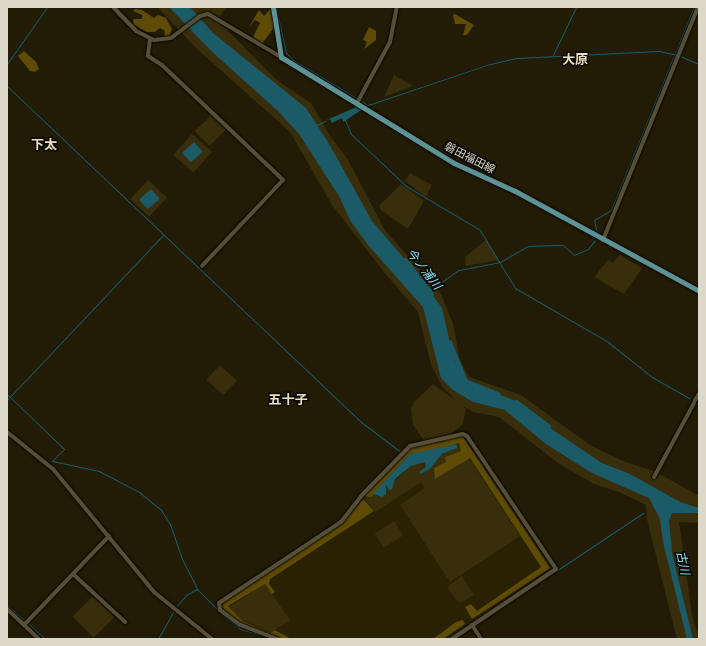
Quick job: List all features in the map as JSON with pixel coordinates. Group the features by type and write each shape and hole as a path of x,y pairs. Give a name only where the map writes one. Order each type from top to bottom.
{"main road":[{"path":"273,7 282,57"},
{"name":"磐田福田線","path":"282,57 454,163 515,191 699,291"}],"street":[{"path":"113,7 136,31 150,39 165,39 180,32 200,16 215,16 282,57"},
{"path":"362,106 390,42 397,7"},
{"path":"603,240 698,7"},
{"path":"150,39 148,56 162,65 283,180 202,266"},
{"path":"654,477 699,394"},
{"path":"7,432 53,469 154,592 212,639"},
{"path":"277,639 240,625 220,610 219,603 341,522 361,496 410,446 439,441 458,434 467,436 556,569 452,639"},
{"path":"24,625 108,536"},
{"path":"73,574 125,622"},
{"path":"7,609 40,639"},
{"path":"472,625 481,639"}],"shaded area":[{"path":"157,7 226,7 220,17 214,17 278,81 311,103 329,134 348,160 385,230 441,294 453,324 460,360 469,377 521,395 590,445 623,461 656,472 699,496 699,523 679,522 692,615 699,639 677,639 647,519 646,505 619,492 594,484 558,463 499,417 473,412 462,405 466,409 463,424 448,436 425,442 413,425 411,409 414,402 433,384 455,400 442,386 431,365 418,312 383,271 332,205 290,132 197,49"},
{"path":"271,8 275,26 262,44 253,37 260,23 255,20 249,27 259,10 264,16"},
{"path":"135,9 142,10 154,18 158,15 166,18 172,29 169,37 164,36 165,31 160,28 155,32 147,32 134,25 133,19 142,19 142,15 133,11"},
{"path":"455,14 474,25 467,35 463,35 466,24 455,24 453,15"},
{"path":"369,27 376,31 376,40 364,49 367,42 363,40"},
{"path":"24,51 36,62 39,69 35,72 30,71 18,56"},
{"path":"394,75 413,86 384,97"},
{"path":"211,115 226,130 210,146 195,131"},
{"path":"192,134 212,152 193,173 173,155"},
{"path":"410,173 432,185 426,197 405,181"},
{"path":"148,180 167,198 149,217 130,199"},
{"path":"401,184 424,201 408,229 381,210 379,206"},
{"path":"486,240 499,260 466,266 465,257"},
{"path":"620,255 642,268 624,294 594,277 608,260 613,263"},
{"path":"220,365 237,381 223,395 206,380"},
{"path":"463,434 467,436 556,569 451,639 271,639 245,627 219,606 341,522 361,496 410,446"},
{"path":"457,437 463,437 550,568 472,619 465,607 471,604 477,611 541,567 470,458 435,479 434,468 446,462 445,457 461,451 459,443 430,452 410,454 371,497 363,496 410,448"},
{"path":"459,443 520,536 450,582 400,505 425,488 421,482 375,512 364,498 373,494 382,497 386,494 386,485 392,484 411,466 425,462 427,464 422,474 429,470 442,454 452,450 457,445 453,445"},
{"path":"363,499 374,511 270,579 269,584 275,592 272,594 265,584 228,606 243,621 270,633 275,630 291,639 277,639 239,625 222,611 219,606 342,523"},
{"path":"394,521 403,535 384,548 375,534"},
{"path":"462,576 474,595 460,603 456,600 447,587"},
{"path":"265,584 290,620 270,633 243,620 229,607"},
{"path":"93,596 114,617 94,638 72,617"},
{"path":"463,620 465,624 443,639 433,639 456,622"}],"water":[{"path":"169,7 190,7 213,33 306,108 328,142 372,221 414,270 442,308 454,361 465,381 518,402 553,430 602,463 630,474 680,502 699,508 699,513 672,513 669,521 672,553 693,639 687,639 663,542 660,519 649,498 592,473 546,444 505,410 473,402 453,390 441,378 423,307 368,245 350,220 339,196 299,134 278,111 209,49"},
{"path":"359,106 363,109 343,122 342,118 332,123 330,119 324,121"},
{"path":"194,142 203,152 191,162 182,153"},
{"path":"151,189 160,199 148,209 139,200"},
{"path":"457,445 457,448 442,454 430,469 421,474 419,472 426,467 425,462 411,466 395,479 392,489 389,490 386,485 386,494 382,497 373,494 410,454"}],"waterway":[{"path":"7,64 47,7"},
{"path":"276,7 286,53 293,60 358,99"},
{"path":"553,55 576,7"},
{"path":"597,233 594,220 611,210 694,7"},
{"path":"365,106 490,64 517,58 659,51 678,55"},
{"path":"680,56 699,64"},
{"path":"7,86 361,422 402,453"},
{"path":"361,101 366,104"},
{"path":"345,120 351,134 406,186 480,230 515,288 608,342 652,377 689,398"},
{"path":"317,125 325,121"},
{"path":"7,400 163,235"},
{"path":"430,290 459,270 500,262 528,246 563,245 574,255 588,249 595,240"},
{"name":"今ノ浦川","path":"405,260 431,294"},
{"name":"今ノ浦川","path":"449,342 465,381 498,394"},
{"path":"7,394 64,449 52,461 99,471 139,492 161,510 170,524 182,559 197,589 218,610"},
{"name":"今ノ浦川","path":"516,402 548,426"},
{"path":"556,571 643,513"},
{"path":"447,639 553,570"},
{"path":"176,607 186,595 197,589"},
{"path":"7,605 26,622"},
{"path":"158,639 174,610"},
{"path":"223,615 240,629 259,634"},
{"path":"29,624 45,639"}],"district":[{"name":"大原","path":"575,59"},
{"name":"下太","path":"44,144"},
{"name":"五十子","path":"288,399"}],"water label":[{"name":"古川","path":"683,563"}]}
